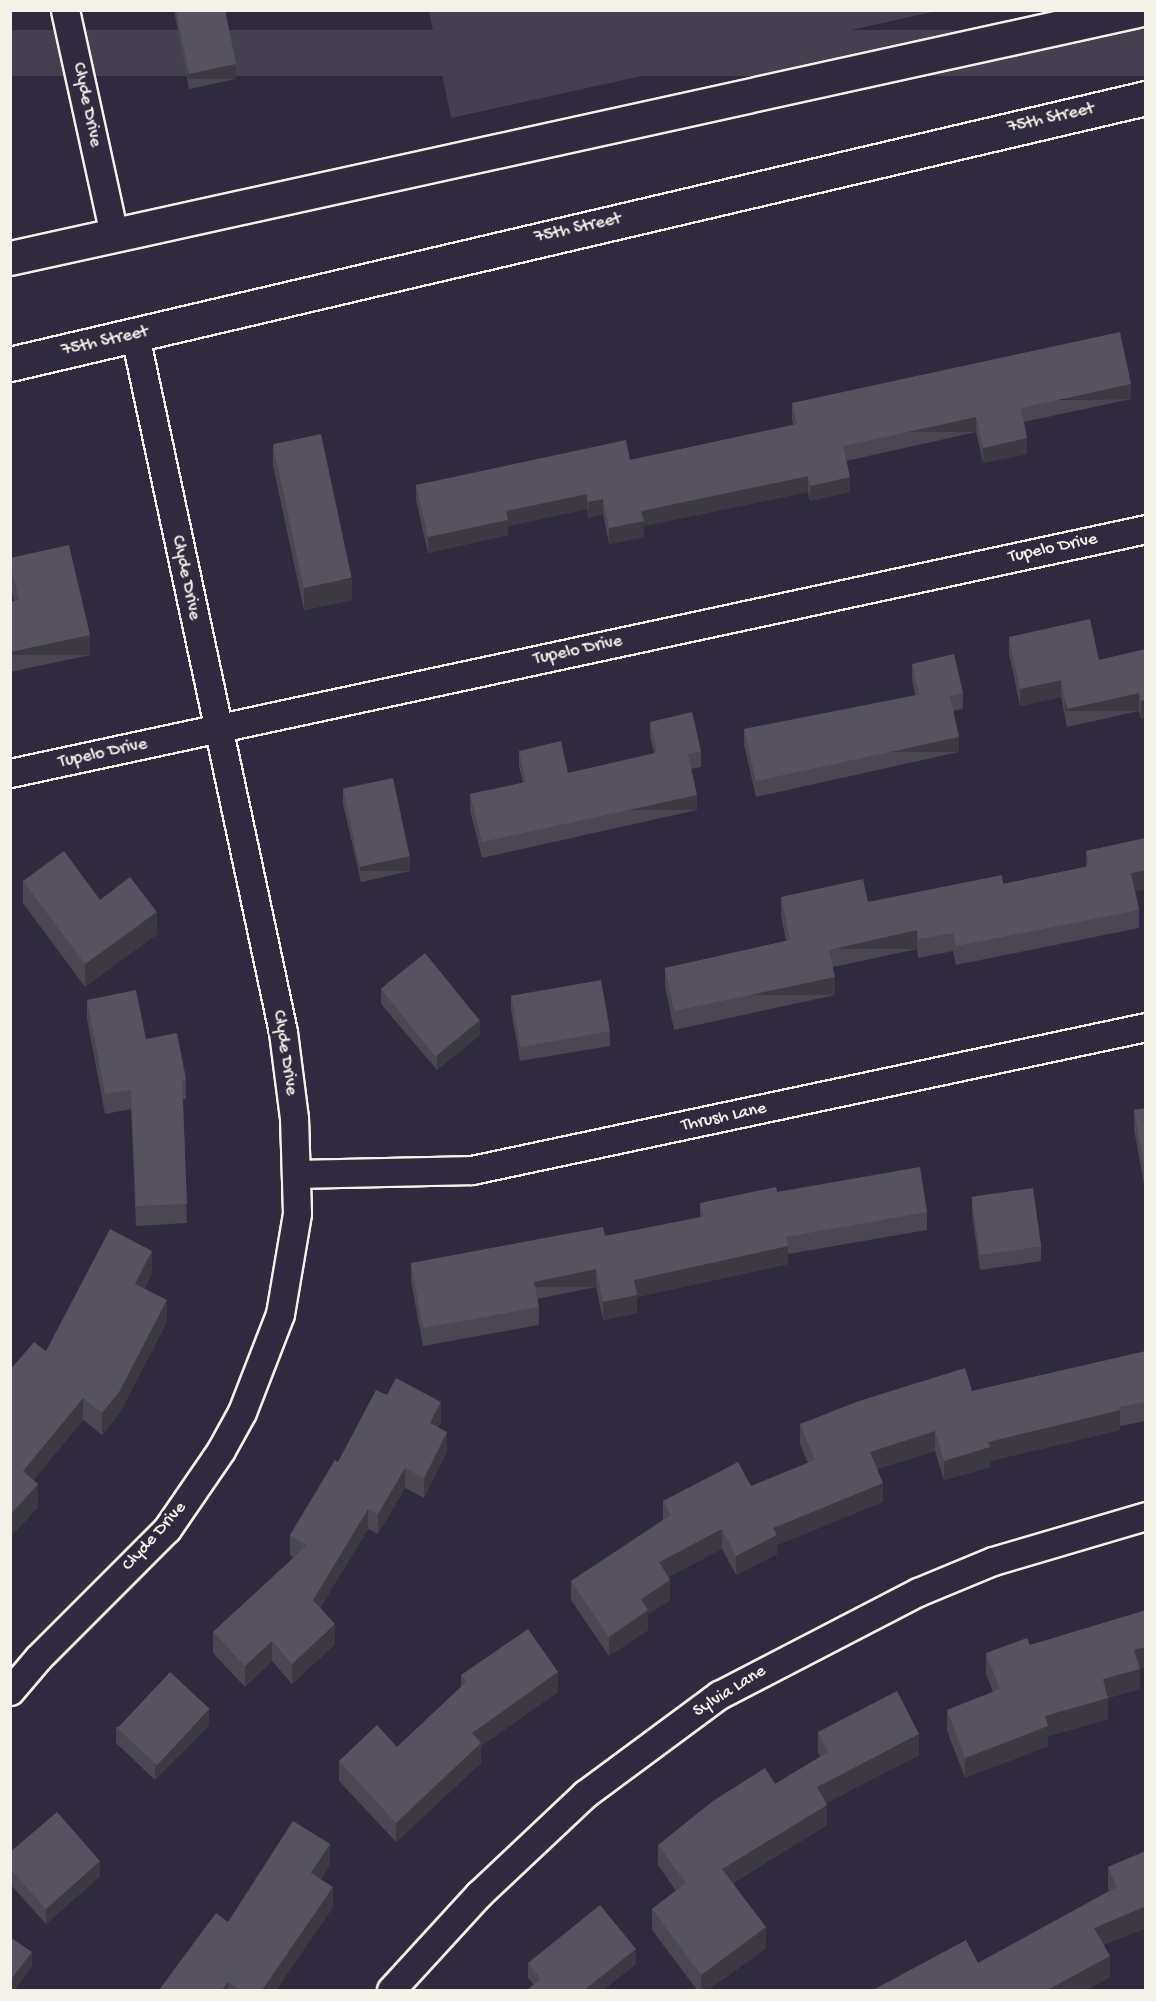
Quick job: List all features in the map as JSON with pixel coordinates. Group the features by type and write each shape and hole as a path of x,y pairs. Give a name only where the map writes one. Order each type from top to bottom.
{"main road":[{"path":"10,258 1138,10"},
{"name":"75th Street","path":"10,364 1146,98"}],"street":[{"name":"Clyde Drive","path":"65,10 114,235"},
{"name":"Clyde Drive","path":"10,1691 38,1658 167,1529 242,1412 280,1314 297,1213 298,1174 283,1032 135,336"},
{"name":"Tupelo Drive","path":"10,773 1146,529"},
{"name":"Thrush Lane","path":"298,1174 472,1170 1146,1027"},
{"name":"Sylvia Lane","path":"391,1990 479,1894 585,1794 719,1695 939,1583 1067,1537 1146,1515"}],"shaded area":[{"path":"429,10 937,11 451,118"},
{"path":"10,30 1145,30 1145,76 10,76"}],"building":[{"path":"176,10 225,10 236,64 189,74"},
{"path":"1120,332 1131,384 1021,408 1027,438 983,448 976,417 843,446 850,477 810,486 808,476 641,511 644,521 609,528 603,499 588,502 587,494 506,511 508,520 428,537 416,485 626,440 630,460 797,424 792,403"},
{"path":"321,434 352,578 304,588 273,444"},
{"path":"69,545 90,635 10,652 10,602 19,600 10,558"},
{"path":"1090,619 1099,660 1146,649 1146,700 1141,701 1139,693 1067,709 1061,680 1020,689 1009,637"},
{"path":"954,654 963,693 950,696 959,737 756,781 744,729 919,695 912,664"},
{"path":"692,712 701,751 688,754 697,795 482,842 470,794 526,782 519,751 561,741 568,773 657,753 650,722"},
{"path":"393,778 410,856 360,867 343,789"},
{"path":"1146,838 1146,870 1131,873 1139,910 956,946 953,933 918,939 917,930 829,950 835,977 674,1011 665,968 790,940 781,897 863,879 868,902 1002,875 1003,884 1089,866 1086,851"},
{"path":"64,851 100,900 130,877 157,912 85,964 23,881"},
{"path":"425,953 480,1021 435,1056 381,989"},
{"path":"601,980 610,1031 520,1047 511,996"},
{"path":"136,990 146,1039 177,1033 186,1079 182,1080 187,1204 136,1206 131,1090 105,1094 87,1000"},
{"path":"1146,1108 1146,1176 1134,1110"},
{"path":"920,1167 927,1212 786,1237 788,1246 634,1280 637,1295 603,1302 596,1269 534,1282 539,1307 423,1328 411,1263 603,1227 605,1236 703,1217 700,1203 776,1187 777,1192"},
{"path":"1033,1188 1041,1246 980,1255 972,1197"},
{"path":"110,1229 152,1251 135,1284 167,1300 119,1392 102,1413 83,1398 23,1471 38,1484 10,1515 10,1370 34,1342 46,1351"},
{"path":"1146,1351 1146,1402 988,1442 990,1447 944,1461 935,1431 870,1452 883,1483 773,1528 777,1535 736,1556 722,1529 659,1562 670,1580 641,1599 648,1610 609,1637 571,1581 671,1515 663,1501 738,1462 751,1486 815,1460 800,1424 859,1401 965,1368 972,1391"},
{"path":"396,1378 441,1402 430,1423 447,1432 424,1478 405,1468 378,1514 368,1509 313,1600 335,1624 292,1664 272,1641 245,1666 213,1632 307,1545 290,1535 335,1460 338,1462 376,1390 387,1395"},
{"path":"1146,1610 1146,1647 1134,1650 1140,1669 1103,1679 1108,1698 1045,1716 1048,1726 965,1758 947,1710 1000,1689 986,1653 1027,1638 1030,1645"},
{"path":"528,1629 558,1672 472,1733 481,1743 396,1823 339,1761 377,1725 397,1747 466,1682 461,1675"},
{"path":"170,1672 209,1709 157,1765 117,1728"},
{"path":"897,1691 919,1734 817,1787 827,1805 722,1869 766,1927 701,1975 652,1909 686,1883 658,1845 713,1801 765,1768 775,1784 828,1752 818,1732"},
{"path":"57,1812 100,1861 46,1909 10,1869 10,1852"},
{"path":"293,1821 330,1844 311,1873 333,1887 262,1990 240,1990 228,1982 222,1990 159,1990 216,1913 228,1922"},
{"path":"1146,1851 1146,1906 1094,1928 1110,1956 1047,1990 873,1990 966,1940 978,1963 1117,1887 1108,1867"},
{"path":"600,1905 636,1949 584,1990 527,1990 541,1979 528,1963"},
{"path":"10,1937 32,1952 10,1981"}]}
